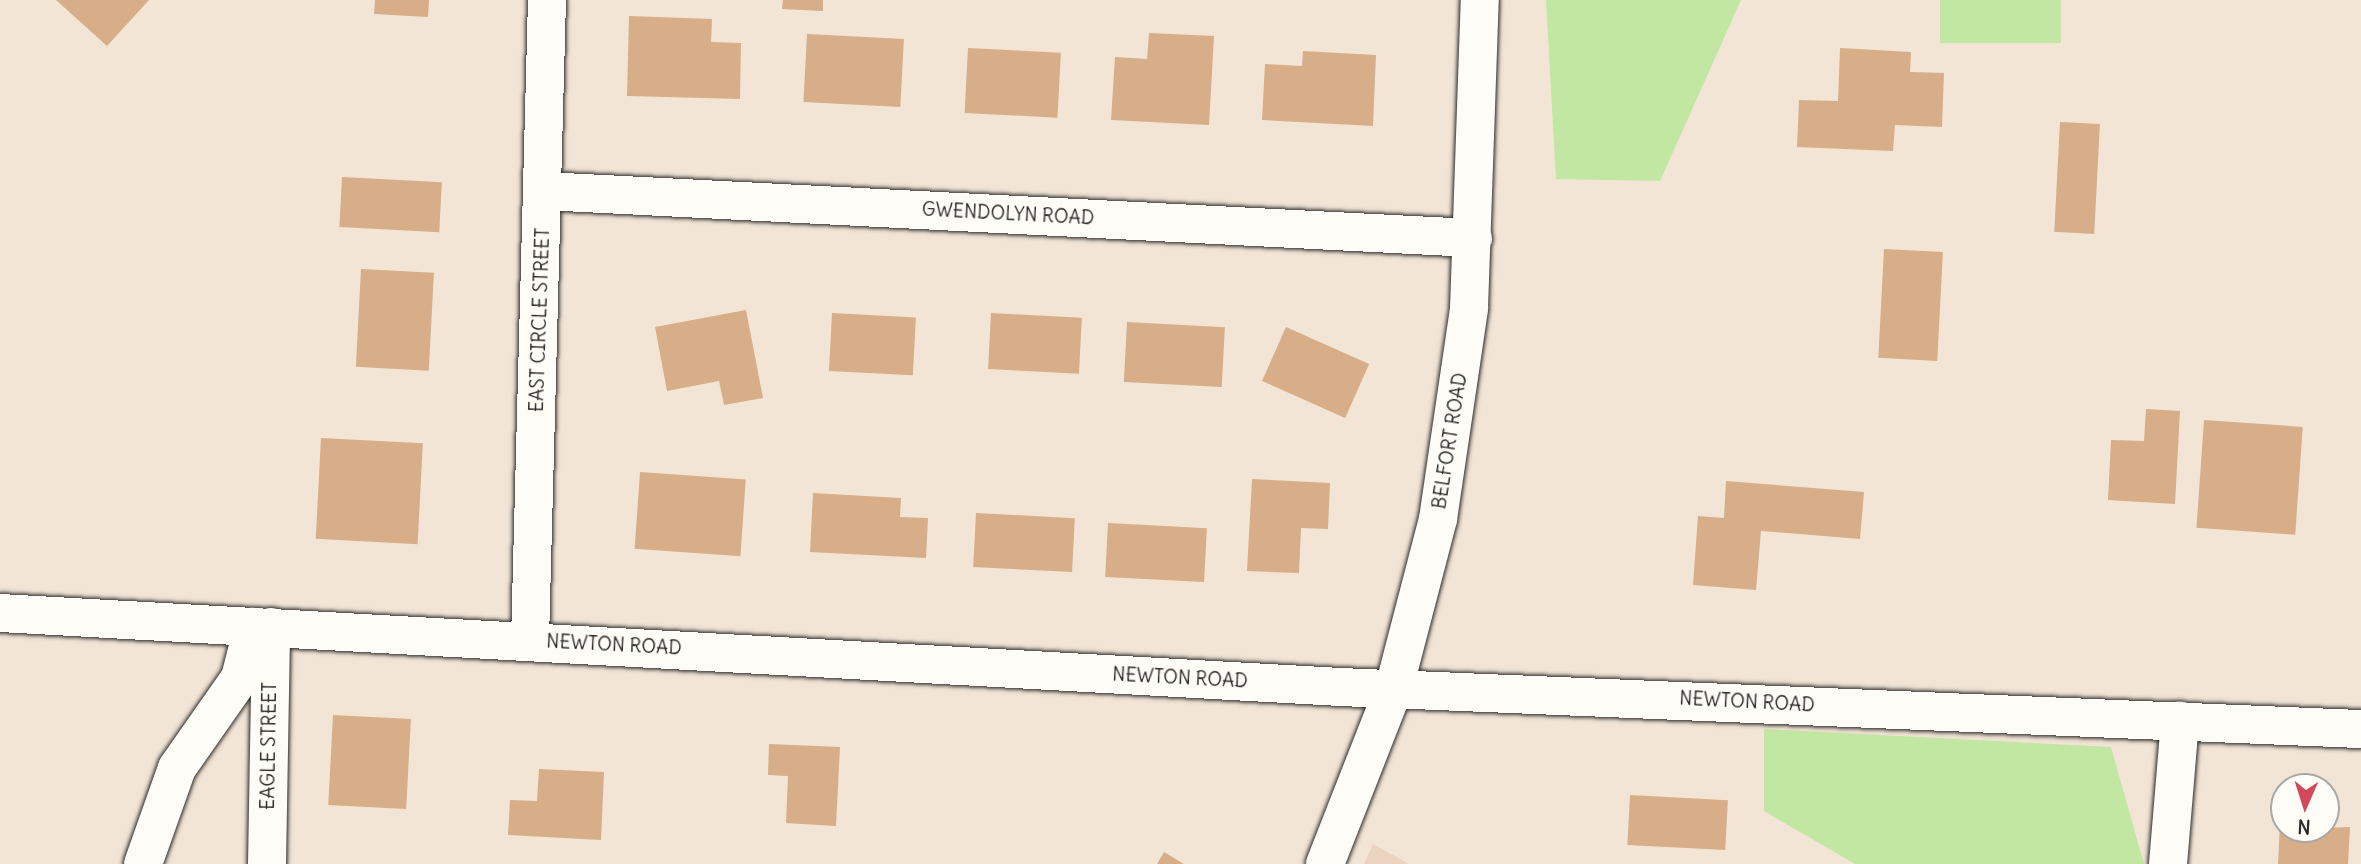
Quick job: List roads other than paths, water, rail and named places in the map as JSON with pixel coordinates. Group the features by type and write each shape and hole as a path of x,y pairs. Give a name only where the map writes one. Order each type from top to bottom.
{"street":[{"name":"EAST CIRCLE STREET","path":"530,640 547,0"},
{"name":"BELFORT ROAD","path":"1325,864 1394,688 1417,612 1454,429 1473,237 1480,0"},
{"name":"GWENDOLYN ROAD","path":"544,191 1473,237"},
{"name":"NEWTON ROAD","path":"0,613 1394,688 2361,729"},
{"path":"143,864 177,768 240,678 262,627"},
{"name":"EAGLE STREET","path":"262,627 267,864"},
{"path":"2168,864 2180,721"}]}
